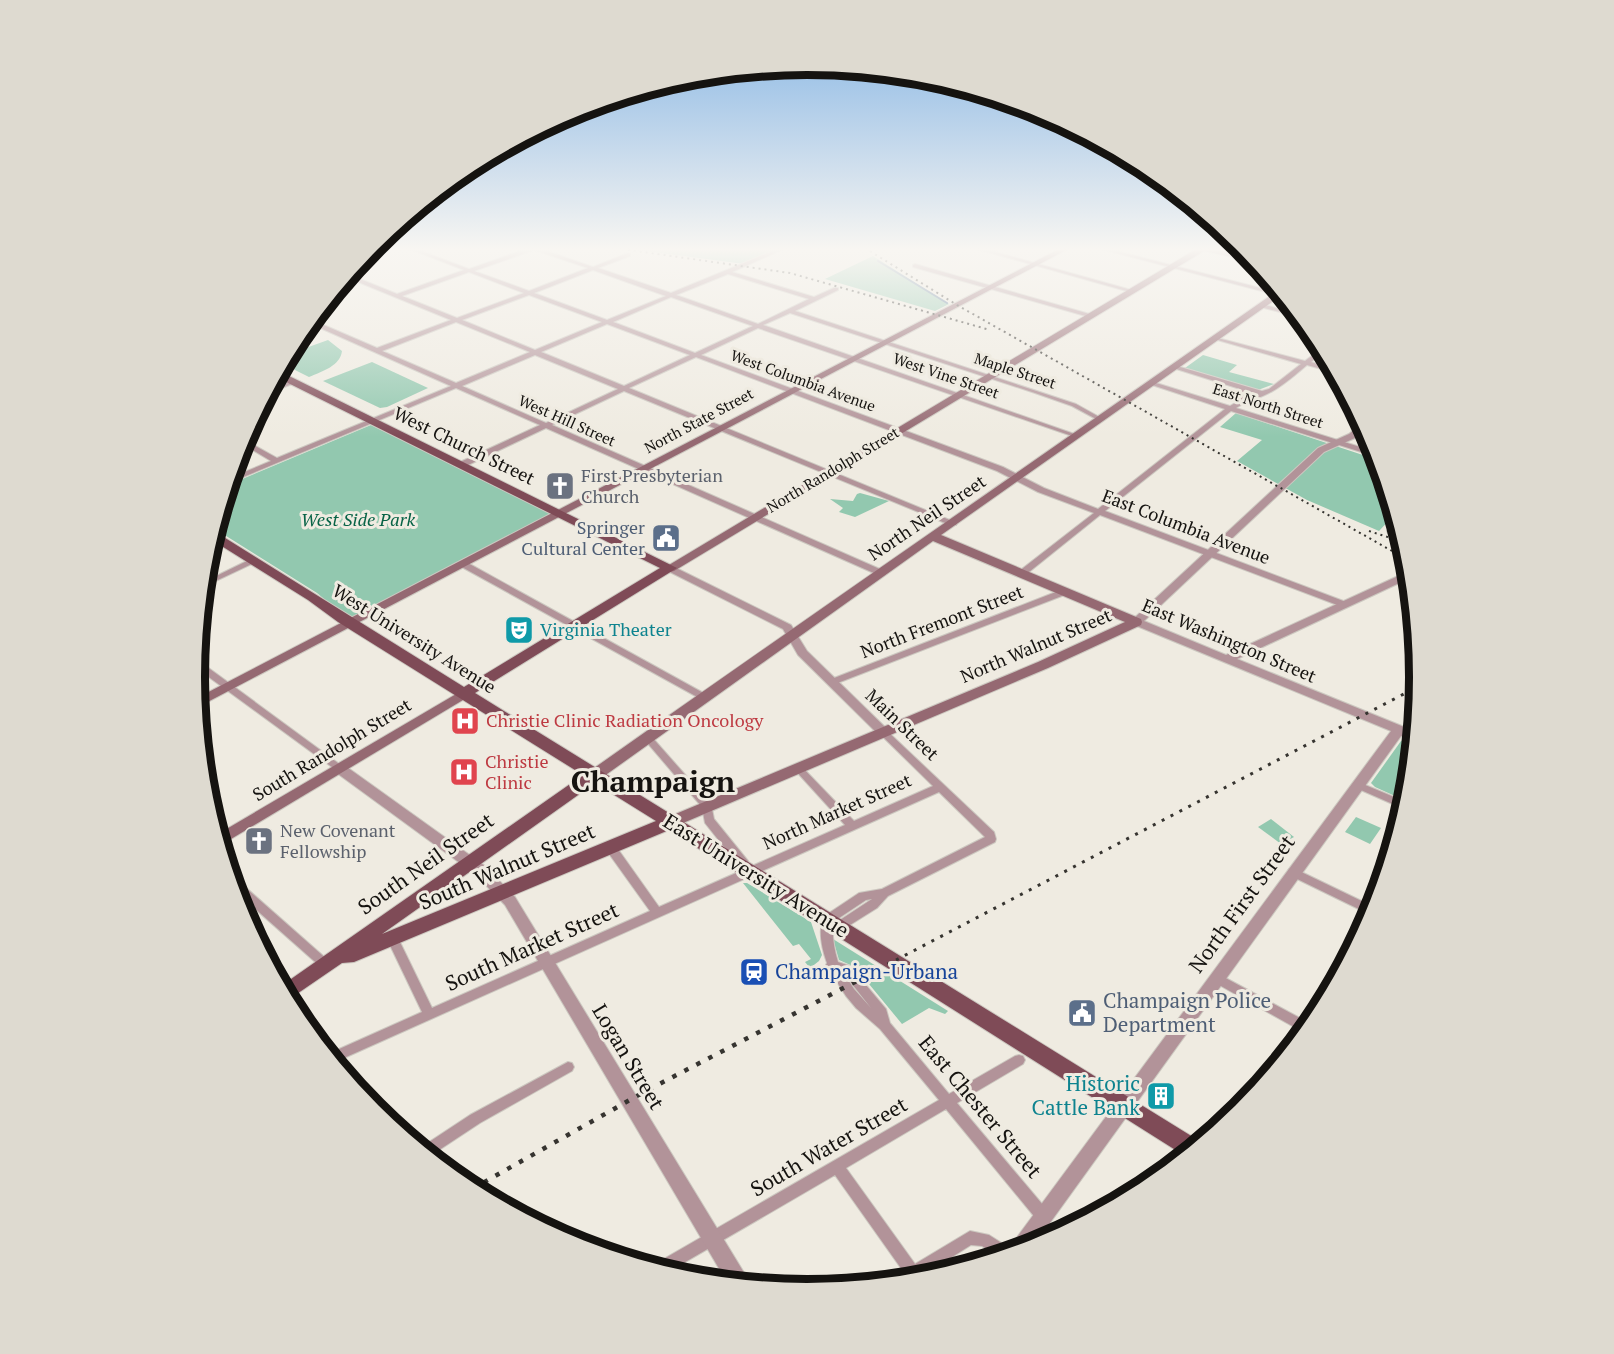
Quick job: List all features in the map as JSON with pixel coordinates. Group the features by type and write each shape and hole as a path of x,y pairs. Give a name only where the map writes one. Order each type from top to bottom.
{"main road":[{"name":"North State Street","path":"206,699 945,311"},
{"name":"North Randolph Street","path":"464,694 1098,311"},
{"name":"North Neil Street","path":"595,775 879,572 953,523 1255,311"},
{"name":"West Church Street","path":"285,378 670,568"},
{"name":"East Washington Street","path":"932,536 1136,622"},
{"name":"West University Avenue","path":"222,540 314,597 326,610 348,624 363,630 595,775"},
{"name":"North Walnut Street","path":"671,822 1136,622"},
{"name":"South Randolph Street","path":"227,836 464,694"},
{"name":"East University Avenue","path":"595,775 1186,1145"},
{"name":"South Neil Street","path":"292,988 595,775"},
{"name":"South Walnut Street","path":"326,965 671,822"}],"street":[{"path":"434,311 953,523"},
{"path":"376,351 480,311"},
{"name":"West Columbia Avenue","path":"578,311 1018,477"},
{"path":"239,477 633,311"},
{"name":"West Vine Street","path":"717,311 1077,436"},
{"path":"461,465 790,311"},
{"name":"Maple Street","path":"791,311 1074,405 1100,419"},
{"path":"1078,311 1091,315"},
{"name":"West Hill Street","path":"319,325 643,470 879,572"},
{"path":"1216,338 1323,368"},
{"path":"1022,574 1229,409 1243,401 1264,394 1316,356"},
{"path":"1175,368 1264,394"},
{"path":"280,387 294,382"},
{"name":"East North Street","path":"1151,383 1364,450"},
{"path":"1243,388 1246,393 1243,401"},
{"name":"North Walnut Street","path":"1136,622 1319,452 1356,432"},
{"path":"251,446 277,461"},
{"name":"East Columbia Avenue","path":"1018,477 1041,490 1343,604"},
{"path":"213,581 254,561"},
{"path":"463,564 704,697"},
{"name":"West Church Street","path":"670,568 778,621 792,634"},
{"path":"1227,659 1400,578"},
{"name":"North Fremont Street","path":"832,682 1064,592"},
{"name":"East Washington Street","path":"1136,622 1406,734"},
{"name":"Main Street","path":"792,634 802,653 991,838 884,893 873,905 832,924"},
{"path":"205,670 339,768"},
{"name":"North First Street","path":"1029,1236 1398,731"},
{"path":"647,737 707,806 709,820 749,871"},
{"name":"Logan Street","path":"339,768 470,863 504,892 734,1275"},
{"path":"798,768 852,826"},
{"path":"1358,785 1395,802"},
{"name":"North Market Street","path":"749,871 940,787"},
{"path":"611,848 656,912"},
{"name":"South Market Street","path":"338,1055 749,871"},
{"path":"1293,872 1363,906"},
{"path":"246,894 326,965"},
{"name":"East Chester Street","path":"832,924 825,935 832,965 871,1016 884,1025 1043,1216"},
{"path":"393,939 429,1015"},
{"path":"1216,978 1299,1024"},
{"name":"South Water Street","path":"671,1263 1019,1060"},
{"path":"432,1148 475,1119 568,1067"},
{"path":"837,1167 904,1271"},
{"path":"924,1267 970,1238 984,1240 997,1248"}],"green space":[{"path":"328,340 342,351 338,361 309,377 291,368 302,349"},
{"path":"1203,355 1237,365 1229,372 1274,384 1258,390 1185,368"},
{"path":"372,362 428,388 380,408 323,381"},
{"path":"1236,413 1367,456 1388,521 1379,531 1307,500 1237,461 1262,440 1220,427"},
{"name":"West Side Park","path":"371,425 551,514 348,619 317,593 223,534 238,481"},
{"path":"860,493 889,501 855,517 839,512 843,508 830,499 853,501"},
{"path":"1406,739 1396,797 1371,783 1401,741"},
{"path":"1356,817 1381,828 1370,844 1345,832"},
{"path":"1271,819 1294,837 1281,844 1258,827"},
{"path":"743,883 747,883 811,922 822,955 819,961 810,968 805,962 811,959 799,944 793,946"},
{"path":"833,939 948,1011 945,1014 929,1008 902,1024 855,967 839,960"}],"railway":[{"path":"924,311 990,330"},
{"path":"968,311 1395,553"},
{"path":"1369,531 1392,538"},
{"path":"896,960 1409,691"},
{"path":"482,1183 644,1092 899,959"}],"place":[{"name":"First Presbyterian Church","path":"560,486"},
{"name":"Springer Cultural Center","path":"666,538"},
{"name":"Virginia Theater","path":"519,630"},
{"name":"Christie Clinic Radiation Oncology","path":"465,721"},
{"name":"Christie Clinic","path":"464,772"},
{"name":"New Covenant Fellowship","path":"259,841"},
{"name":"Champaign-Urbana","path":"754,972"},
{"name":"Champaign Police Department","path":"1082,1013"},
{"name":"Historic Cattle Bank","path":"1161,1096"}],"district":[{"name":"Champaign","path":"653,782"}]}
